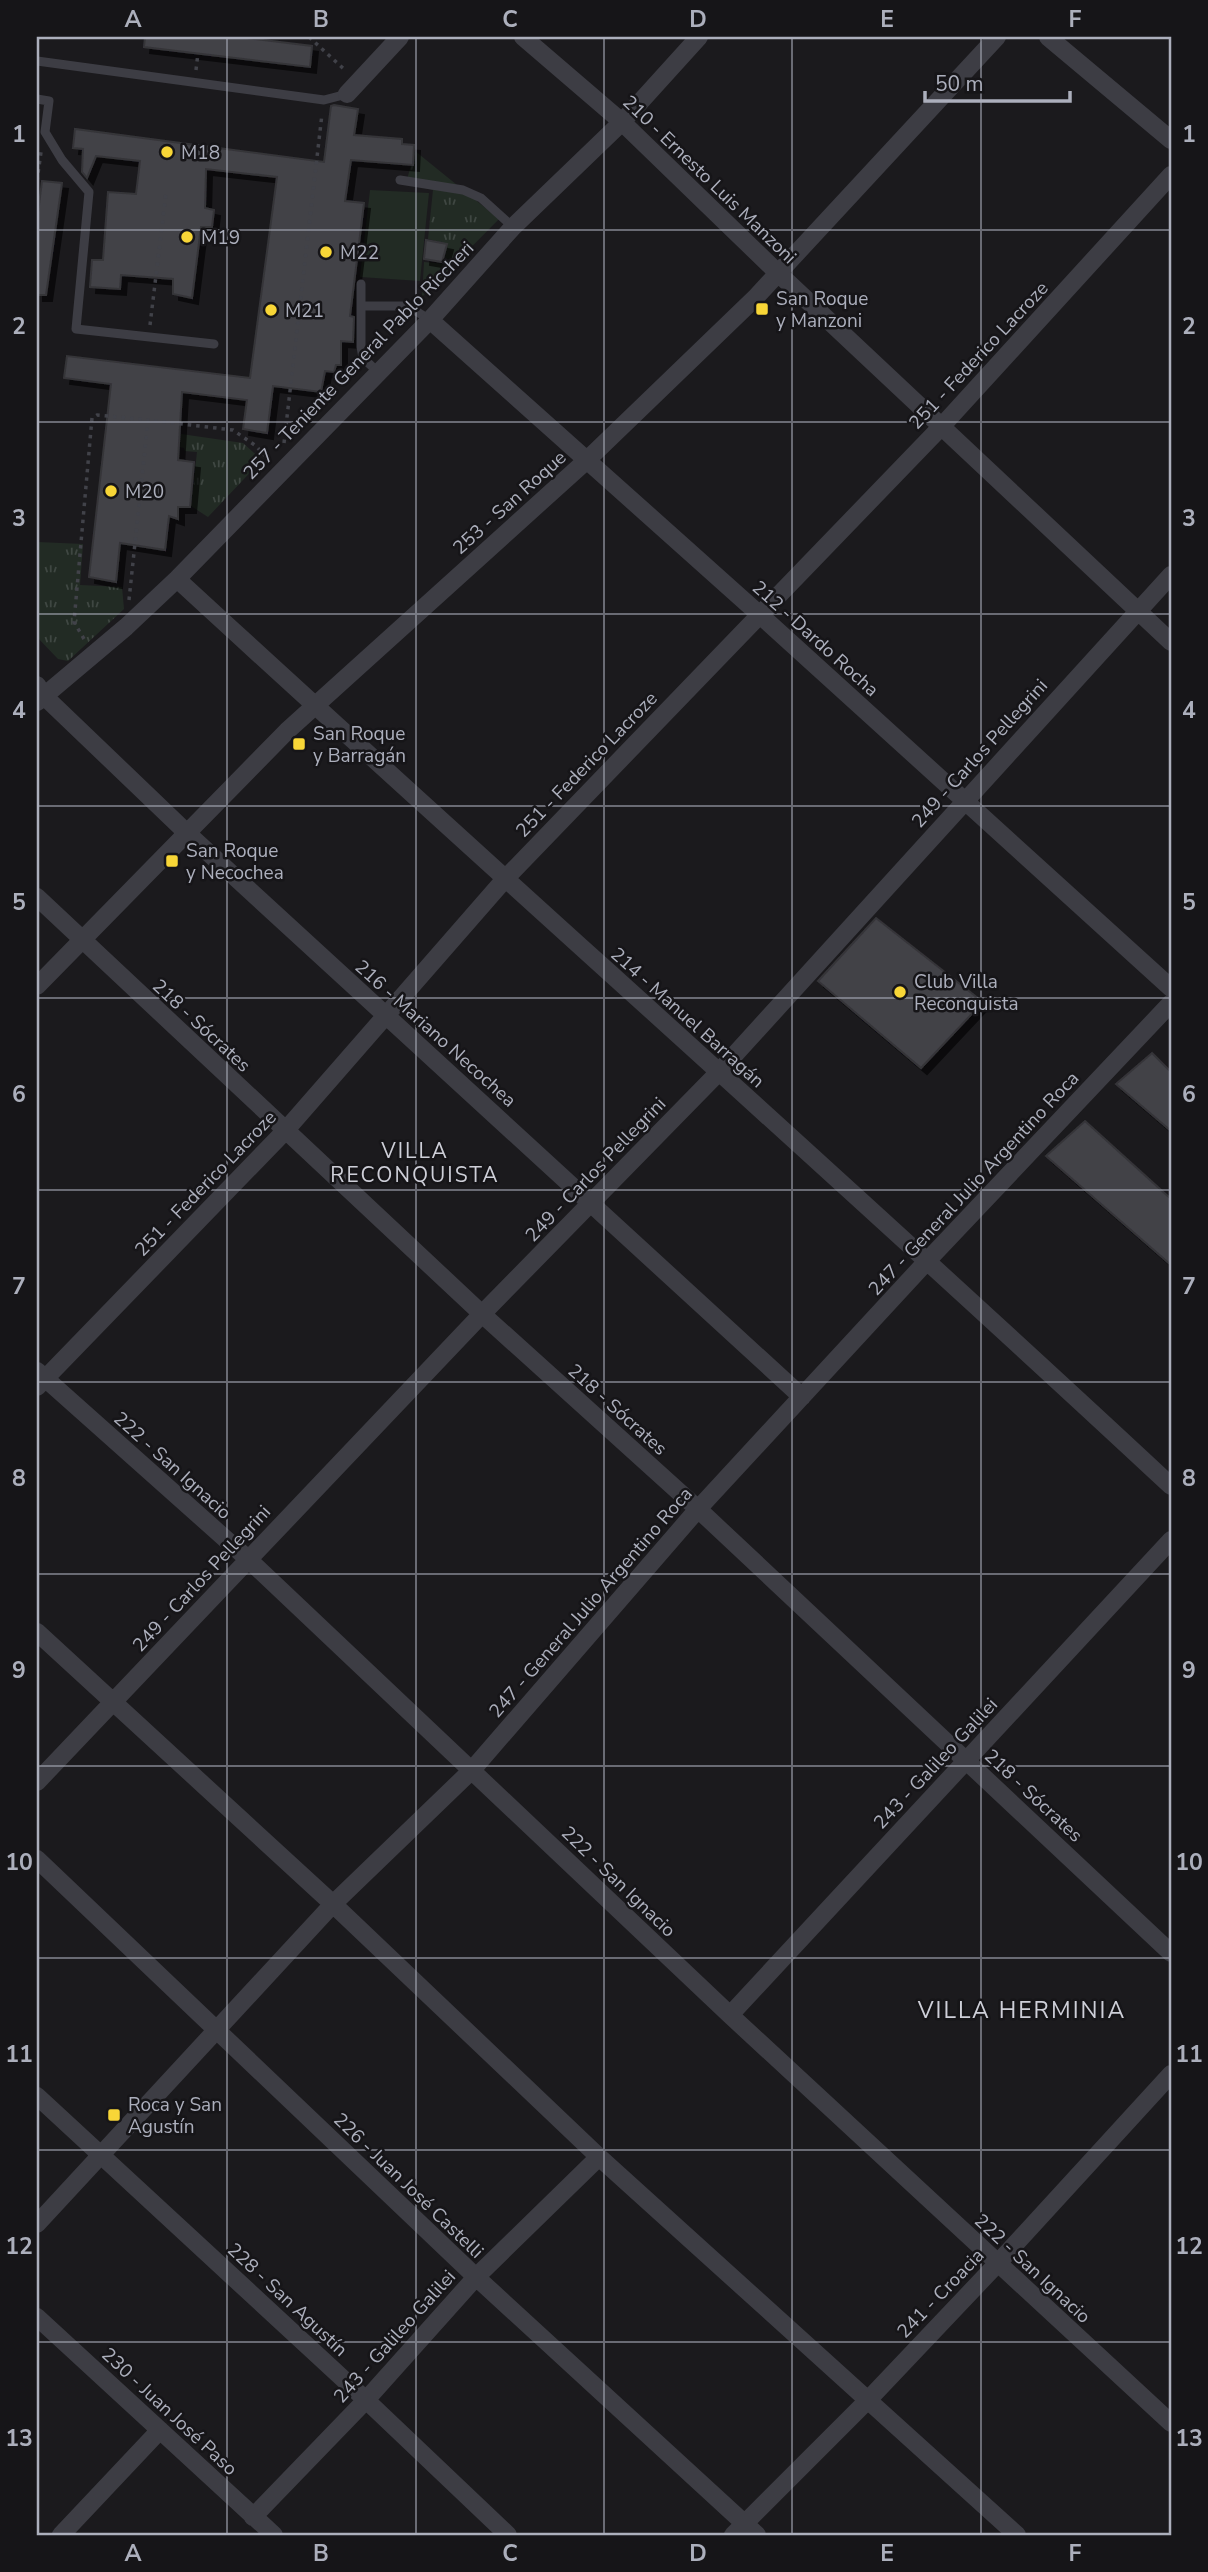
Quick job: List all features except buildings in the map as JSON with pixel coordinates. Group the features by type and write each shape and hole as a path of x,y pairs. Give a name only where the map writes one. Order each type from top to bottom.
{"street":[{"path":"353,88 400,37"},
{"name":"210 - Ernesto Luis Manzoni","path":"523,37 622,122 779,274 1171,642"},
{"name":"257 - Teniente General Pablo Riccheri","path":"39,695 93,656 177,579 430,320 513,227 622,122 699,37"},
{"name":"253 - San Roque","path":"37,986 287,731 587,460 779,274 997,37"},
{"path":"1048,37 1171,140"},
{"name":"251 - Federico Lacroze","path":"40,1379 285,1131 505,879 941,426 1171,175"},
{"name":"212 - Dardo Rocha","path":"430,320 1171,988"},
{"name":"249 - Carlos Pellegrini","path":"37,1782 482,1314 718,1073 1171,575"},
{"name":"214 - Manuel Barragán","path":"177,579 718,1073 928,1260 1171,1486"},
{"name":"216 - Mariano Necochea","path":"39,695 385,1016 803,1397"},
{"name":"218 - Sócrates","path":"37,897 482,1314 698,1509 1171,1953"},
{"name":"247 - General Julio Argentino Roca","path":"37,2224 333,1904 472,1770 698,1509 1171,1003"},
{"name":"222 - San Ignacio","path":"40,1379 248,1559 730,2015 1171,2423"},
{"name":"243 - Galileo Galilei","path":"730,2015 1171,1540"},
{"path":"37,1632 333,1904 599,2157 1017,2535"},
{"name":"226 - Juan José Castelli","path":"37,1859 745,2531"},
{"name":"241 - Croacia","path":"745,2531 997,2264 1171,2074"},
{"name":"228 - San Agustín","path":"37,2096 508,2535"},
{"name":"243 - Galileo Galilei","path":"253,2517 366,2400 476,2277 599,2157"},
{"name":"230 - Juan José Paso","path":"37,2317 274,2535"},
{"path":"61,2535 160,2430"}],"lane":[{"path":"37,61 324,100 353,88"},
{"path":"37,99 49,101 45,132 62,160 89,192 76,329 214,344"},
{"path":"400,180 463,190 481,198 513,227"},
{"path":"360,284 360,347 363,358 379,373"},
{"path":"361,306 408,306 430,320"}],"path":[{"path":"309,37 353,88"},
{"path":"280,473 324,100"},
{"path":"37,181 45,132"},
{"path":"149,337 166,193"},
{"path":"93,656 74,622 92,418 97,415 233,430 256,446 280,473"},
{"path":"126,627 148,420"}],"green space":[{"path":"415,151 499,219 422,297 424,262 444,264 447,244 428,239 433,190 406,183"},
{"path":"370,190 429,193 420,281 360,277"},
{"path":"181,434 243,443 262,460 208,517 191,506 197,452 185,451 180,447"},
{"path":"37,542 83,544 80,585 122,587 124,609 68,661 58,659 37,637"}],"place":[{"name":"M18","path":"167,152"},
{"name":"M19","path":"187,237"},
{"name":"M22","path":"326,252"},
{"name":"San Roque y Manzoni","path":"762,309"},
{"name":"M21","path":"271,310"},
{"name":"M20","path":"111,491"},
{"name":"San Roque y Barragán","path":"299,744"},
{"name":"San Roque y Necochea","path":"172,861"},
{"name":"Club Villa Reconquista","path":"900,992"},
{"name":"Roca y San Agustín","path":"114,2115"}],"district":[{"name":"VILLA RECONQUISTA","path":"415,1163"},
{"name":"VILLA HERMINIA","path":"1022,2010"}]}
